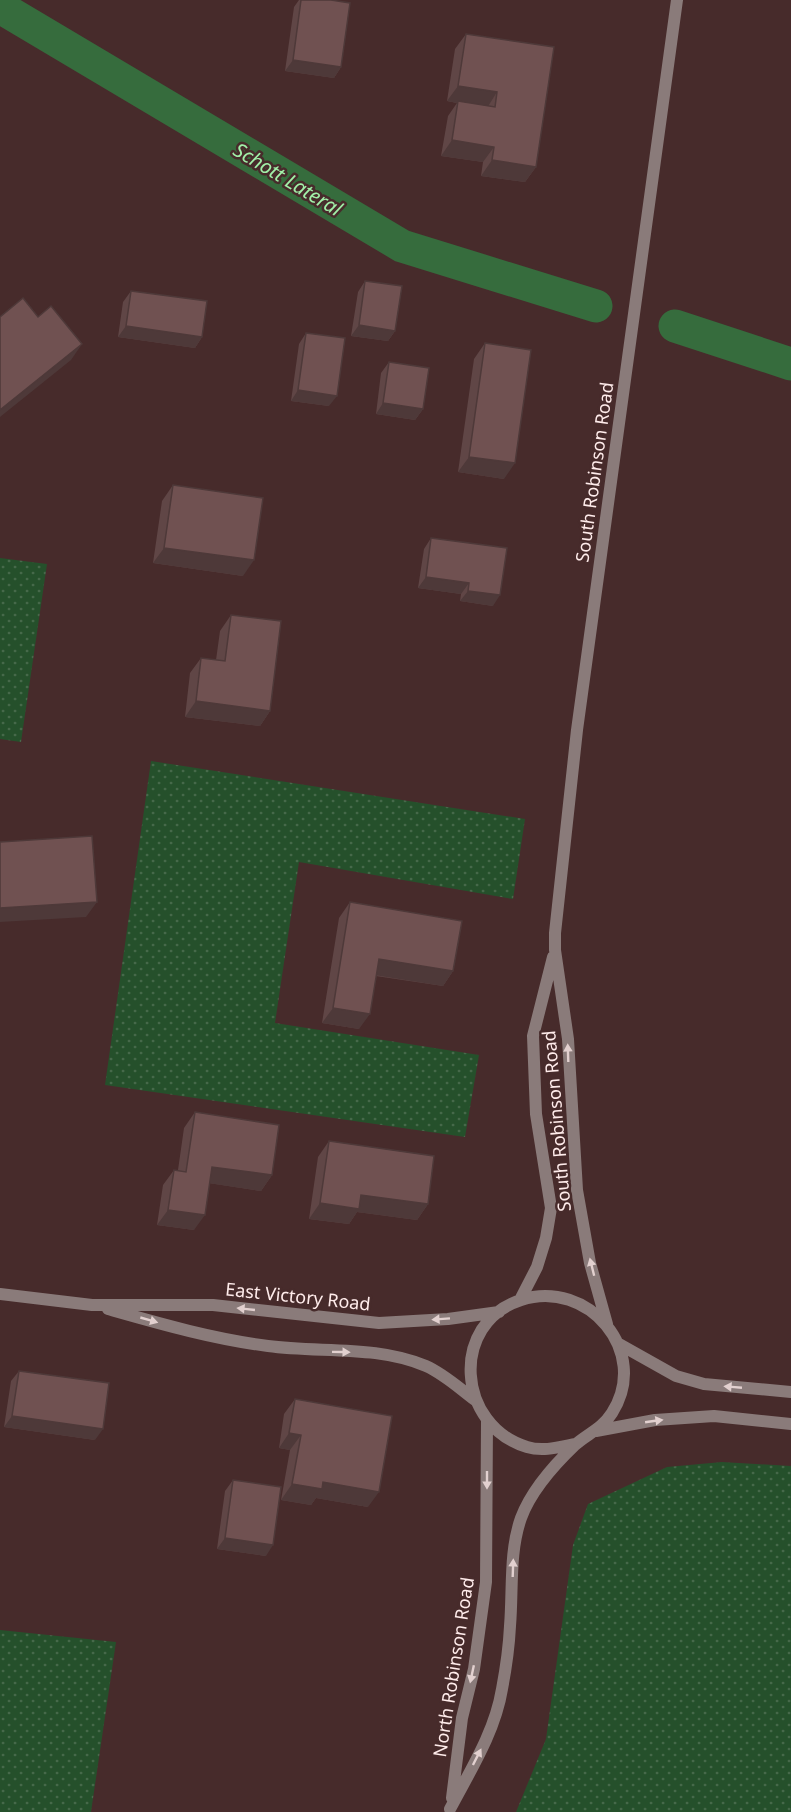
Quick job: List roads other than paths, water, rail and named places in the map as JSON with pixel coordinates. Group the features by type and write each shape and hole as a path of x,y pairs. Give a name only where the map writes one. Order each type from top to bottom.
{"street":[{"name":"South Robinson Road","path":"520,1300 540,1258 551,1208 536,1114 533,1036 555,950 578,719 677,0"},
{"name":"South Robinson Road","path":"555,950 568,1039 577,1190 590,1263 607,1324"},
{"name":"East Victory Road","path":"0,1294 92,1305 213,1305 379,1323 448,1319 499,1312"},
{"path":"543,1295 567,1298 589,1308 607,1324 619,1344 624,1368 622,1391 612,1413 596,1431 576,1444 552,1449 528,1447 505,1437 487,1421 475,1400 470,1376 472,1352 482,1330 499,1312 520,1300 543,1295"},
{"name":"East Victory Road","path":"92,1305 208,1337 270,1346 368,1352 398,1357 432,1370 475,1400"},
{"path":"619,1344 676,1376 704,1384 791,1392"},
{"path":"596,1431 655,1420 714,1416 791,1424"},
{"name":"North Robinson Road","path":"450,1811 462,1718 474,1669 486,1582 487,1421"},
{"name":"North Robinson Road","path":"450,1811 491,1729 502,1691 510,1627 513,1558 521,1517 541,1482 576,1444"}],"waterway":[{"name":"Schott Lateral","path":"0,7 402,246 596,306"},
{"name":"Schott Lateral","path":"675,326 791,364"}]}
